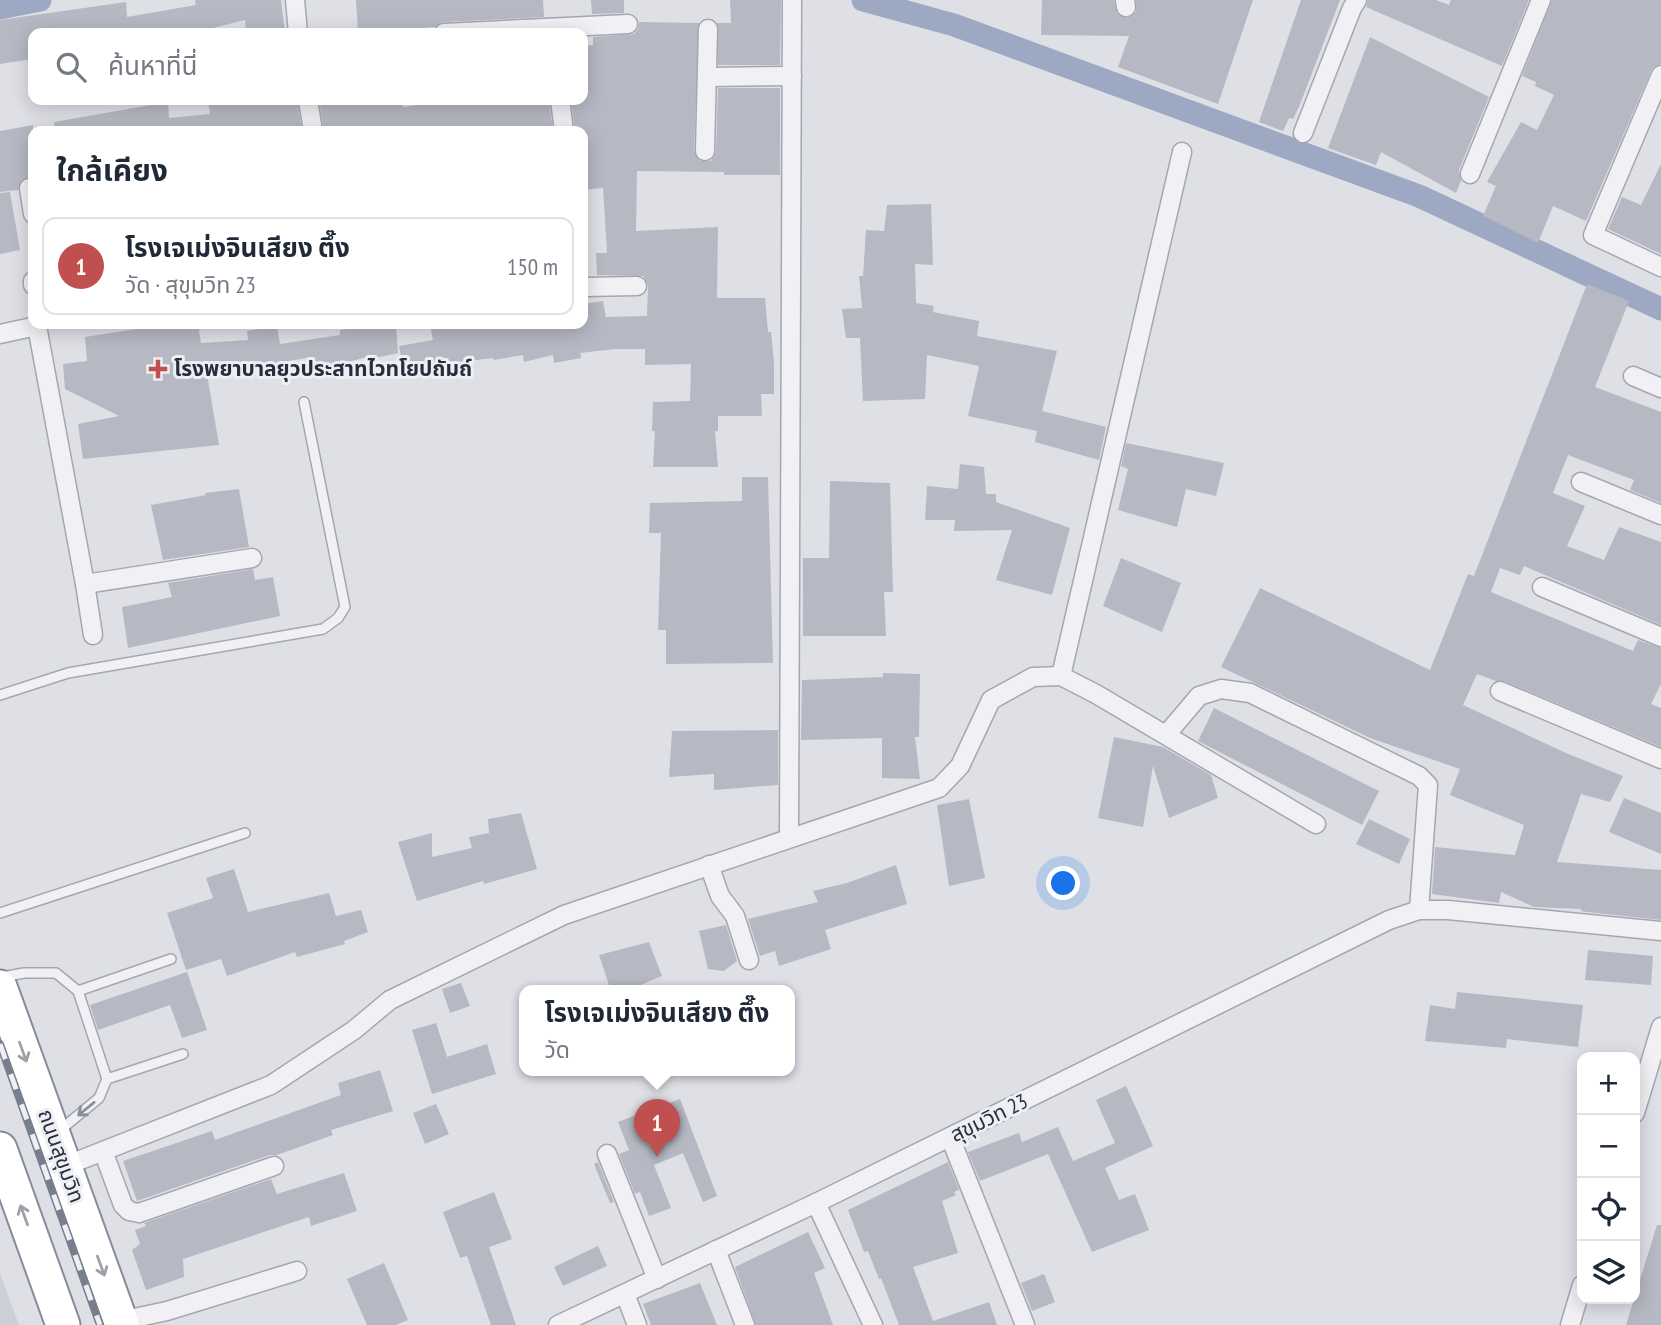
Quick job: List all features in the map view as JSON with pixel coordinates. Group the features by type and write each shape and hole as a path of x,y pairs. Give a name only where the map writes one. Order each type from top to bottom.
{"highway":[{"name":"ถนนสุขุมวิท","path":"0,987 121,1323"},
{"path":"0,1149 64,1325"}],"street":[{"path":"295,0 298,28"},
{"path":"789,837 792,0"},
{"path":"1303,133 1357,0"},
{"path":"1470,174 1541,0"},
{"path":"583,28 628,24"},
{"path":"705,151 708,29"},
{"path":"1661,75 1593,235 1661,267"},
{"path":"706,78 792,76"},
{"path":"309,105 312,126"},
{"path":"561,105 563,126"},
{"path":"1061,676 1182,152"},
{"path":"588,287 638,286"},
{"path":"0,334 28,327"},
{"path":"38,329 93,635"},
{"path":"1633,376 1661,388"},
{"path":"1581,482 1661,515"},
{"path":"85,584 252,558"},
{"path":"1542,587 1661,637"},
{"path":"65,1167 271,1085 354,1030 390,1000 564,915 939,788 960,766 991,700 1033,677 1061,676 1317,824"},
{"path":"1166,736 1199,696 1221,688 1250,693 1419,776 1428,785 1419,910 1448,910 1661,930"},
{"path":"1500,691 1661,759"},
{"path":"709,865 720,896 735,916 749,960"},
{"name":"สุขุมวิท 23","path":"558,1325 816,1203 1374,927 1419,910"},
{"path":"1640,1096 1661,1027"},
{"path":"950,1137 1025,1325"},
{"path":"103,1151 123,1205 130,1211 139,1213 274,1167"},
{"path":"607,1154 657,1279"},
{"path":"816,1203 873,1325"},
{"path":"716,1250 745,1325"},
{"path":"121,1323 296,1271"},
{"path":"625,1294 637,1325"},
{"path":"1570,1325 1577,1302"}],"lane":[{"path":"0,695 68,673 323,629 338,618 345,607 304,402"},
{"path":"0,913 245,833"},
{"path":"78,990 171,959"},
{"path":"0,977 24,973 57,973 78,990 107,1079 99,1098 54,1135"},
{"path":"107,1079 183,1054"}],"shaded area":[{"path":"0,1273 19,1325 0,1325"}],"building":[{"path":"195,0 281,0 284,28 246,28 245,20 212,28 28,28 28,60 0,64 0,20 126,2 127,17 196,5"},
{"path":"356,0 543,0 544,17 443,22 435,27 420,28 358,28"},
{"path":"591,0 624,0 624,13 592,14"},
{"path":"730,0 781,0 780,65 718,65 717,23 731,23"},
{"path":"1042,0 1114,0 1117,13 1127,18 1136,12 1136,0 1253,0 1218,104 1118,67 1129,36 1041,35"},
{"path":"1301,0 1340,0 1299,107 1293,119 1289,118 1283,131 1259,122"},
{"path":"1368,0 1436,0 1449,5 1451,0 1529,0 1502,66 1366,7"},
{"path":"1552,0 1661,0 1661,64 1651,71 1586,221 1553,206 1538,243 1483,216 1496,186 1487,182 1521,122 1537,130 1554,95 1522,76"},
{"path":"639,22 699,23 694,151 700,161 711,161 716,152 718,88 780,88 780,175 637,171 636,231 718,227 717,298 765,298 774,364 774,394 761,394 762,416 718,416 718,431 715,431 718,467 653,467 653,402 690,401 691,364 645,365 645,349 615,349 580,353 581,358 554,363 553,355 524,362 523,355 436,365 404,372 399,346 433,340 431,329 588,329 588,303 603,301 606,317 647,316 648,285 643,276 597,275 596,253 607,253 603,188 588,190 588,126 574,126 572,105 588,105 588,46 593,45 593,37 634,34"},
{"path":"1370,37 1489,97 1459,170 1461,181 1456,193 1381,152 1376,165 1328,148"},
{"path":"151,105 168,105 169,118 210,114 209,105 298,105 301,126 54,126 54,122"},
{"path":"320,105 550,105 552,126 323,126"},
{"path":"33,125 28,126 28,178 22,179 18,190 0,192 0,131"},
{"path":"1661,164 1661,254 1608,229 1622,197 1641,205"},
{"path":"10,192 20,250 0,254 0,193"},
{"path":"931,204 933,265 915,264 916,303 934,306 933,312 979,321 977,336 1057,351 1042,411 1106,427 1099,460 1035,442 1037,431 968,416 979,366 927,355 925,399 863,401 860,338 846,338 842,309 862,308 859,276 863,276 866,230 884,231 887,205"},
{"path":"1587,284 1629,301 1595,387 1661,412 1661,503 1630,490 1634,480 1568,455 1553,493 1585,506 1567,546 1604,560 1619,527 1661,542 1661,625 1524,566 1520,575 1500,568 1491,592 1633,651 1638,640 1661,648 1661,684 1651,704 1661,708 1661,747 1504,681 1477,674 1463,705 1623,776 1610,802 1581,794 1557,862 1661,870 1661,920 1587,912 1581,909 1534,907 1501,892 1499,903 1432,894 1435,847 1515,855 1524,825 1450,795 1460,769 1370,738 1221,667 1260,588 1430,670 1468,574 1474,576"},
{"path":"136,329 199,329 201,343 248,340 247,331 278,329 280,344 340,335 340,330 348,329 396,329 398,353 375,358 375,355 340,364 340,368 315,373 313,357 207,374 219,445 83,459 78,424 119,416 65,389 63,364 87,361 85,337"},
{"path":"1126,443 1224,463 1216,496 1186,489 1177,527 1118,510 1128,469 1121,466"},
{"path":"960,464 984,467 986,494 996,494 996,502 1070,528 1052,595 996,580 1012,530 954,531 955,520 925,520 927,486 958,489"},
{"path":"742,477 768,477 773,663 666,664 666,630 658,630 661,533 649,533 650,503 742,501"},
{"path":"830,481 890,483 893,592 884,592 886,636 803,636 803,558 829,558"},
{"path":"239,489 249,547 163,560 151,505 206,495 205,493"},
{"path":"1121,558 1181,583 1162,632 1103,606"},
{"path":"253,569 255,580 273,577 280,616 128,648 122,607 172,597 168,583"},
{"path":"883,673 920,674 919,737 915,737 920,779 882,778 882,738 801,740 802,680 883,677"},
{"path":"1214,708 1379,791 1362,825 1198,741"},
{"path":"778,730 778,785 714,790 714,774 669,777 672,731"},
{"path":"1114,737 1163,747 1211,775 1218,798 1169,818 1153,766 1143,827 1098,818"},
{"path":"1624,798 1661,813 1661,854 1609,832"},
{"path":"969,799 985,878 949,886 937,805"},
{"path":"521,813 537,869 484,884 483,881 417,901 398,842 432,833 432,857 472,848 469,837 489,833 488,819"},
{"path":"1369,819 1410,839 1399,864 1356,844"},
{"path":"896,865 907,904 825,930 831,949 779,966 775,951 760,956 748,919 818,902 813,891 847,883"},
{"path":"234,869 248,912 329,893 336,916 361,910 368,932 344,941 345,944 297,957 295,952 227,976 221,959 186,970 167,913 213,898 206,878"},
{"path":"726,925 737,961 724,971 708,969 699,931"},
{"path":"649,942 662,976 640,985 609,985 599,955"},
{"path":"1588,950 1653,956 1651,985 1585,980"},
{"path":"187,972 207,1030 182,1038 170,1005 98,1030 90,1005"},
{"path":"461,983 470,1006 450,1013 442,989"},
{"path":"1457,992 1583,1005 1578,1047 1507,1039 1506,1048 1425,1041 1430,1005 1455,1009"},
{"path":"436,1023 447,1057 487,1044 496,1074 432,1094 412,1030"},
{"path":"380,1070 393,1111 331,1130 333,1135 277,1155 270,1155 137,1201 123,1161 212,1131 215,1140 341,1095 338,1083"},
{"path":"1126,1086 1153,1146 1105,1168 1119,1200 1135,1194 1149,1230 1092,1252 1048,1154 980,1181 968,1152 1019,1133 1022,1142 1058,1127 1073,1161 1115,1143 1096,1100"},
{"path":"680,1099 717,1196 703,1202 683,1153 654,1165 671,1208 649,1216 640,1192 635,1194 619,1154 629,1150 618,1122"},
{"path":"436,1104 449,1134 425,1144 413,1113"},
{"path":"598,1162 614,1202 610,1203 594,1164"},
{"path":"948,1162 959,1190 954,1192 956,1195 942,1201 958,1253 913,1267 933,1321 989,1302 997,1325 899,1325 881,1278 879,1279 868,1251 864,1252 848,1210"},
{"path":"344,1173 357,1211 311,1226 309,1217 183,1259 184,1277 146,1290 132,1250 140,1244 135,1230 146,1226 144,1223 271,1179 277,1194"},
{"path":"494,1192 512,1239 489,1247 516,1325 491,1325 467,1256 460,1258 443,1212"},
{"path":"1657,1225 1661,1225 1661,1325 1626,1325 1633,1304 1640,1304 1640,1280"},
{"path":"808,1232 825,1268 814,1273 833,1325 756,1325 735,1267"},
{"path":"598,1246 607,1266 563,1286 554,1267"},
{"path":"384,1263 408,1320 396,1325 367,1325 347,1279"},
{"path":"1044,1274 1055,1302 1032,1311 1021,1283"},
{"path":"700,1283 717,1325 651,1325 643,1304"}],"waterway":[{"path":"0,8 40,0"},
{"path":"863,0 954,25 1419,196 1661,309"}],"railway":[{"path":"0,1044 100,1325"}],"place":[{"name":"โรงพยาบาลยุวประสาทไวทโยปถัมถ์","path":"158,369"},
{"name":"โรงเจเม่งจินเสียง ตึ๊ง","path":"657,1157"}]}
